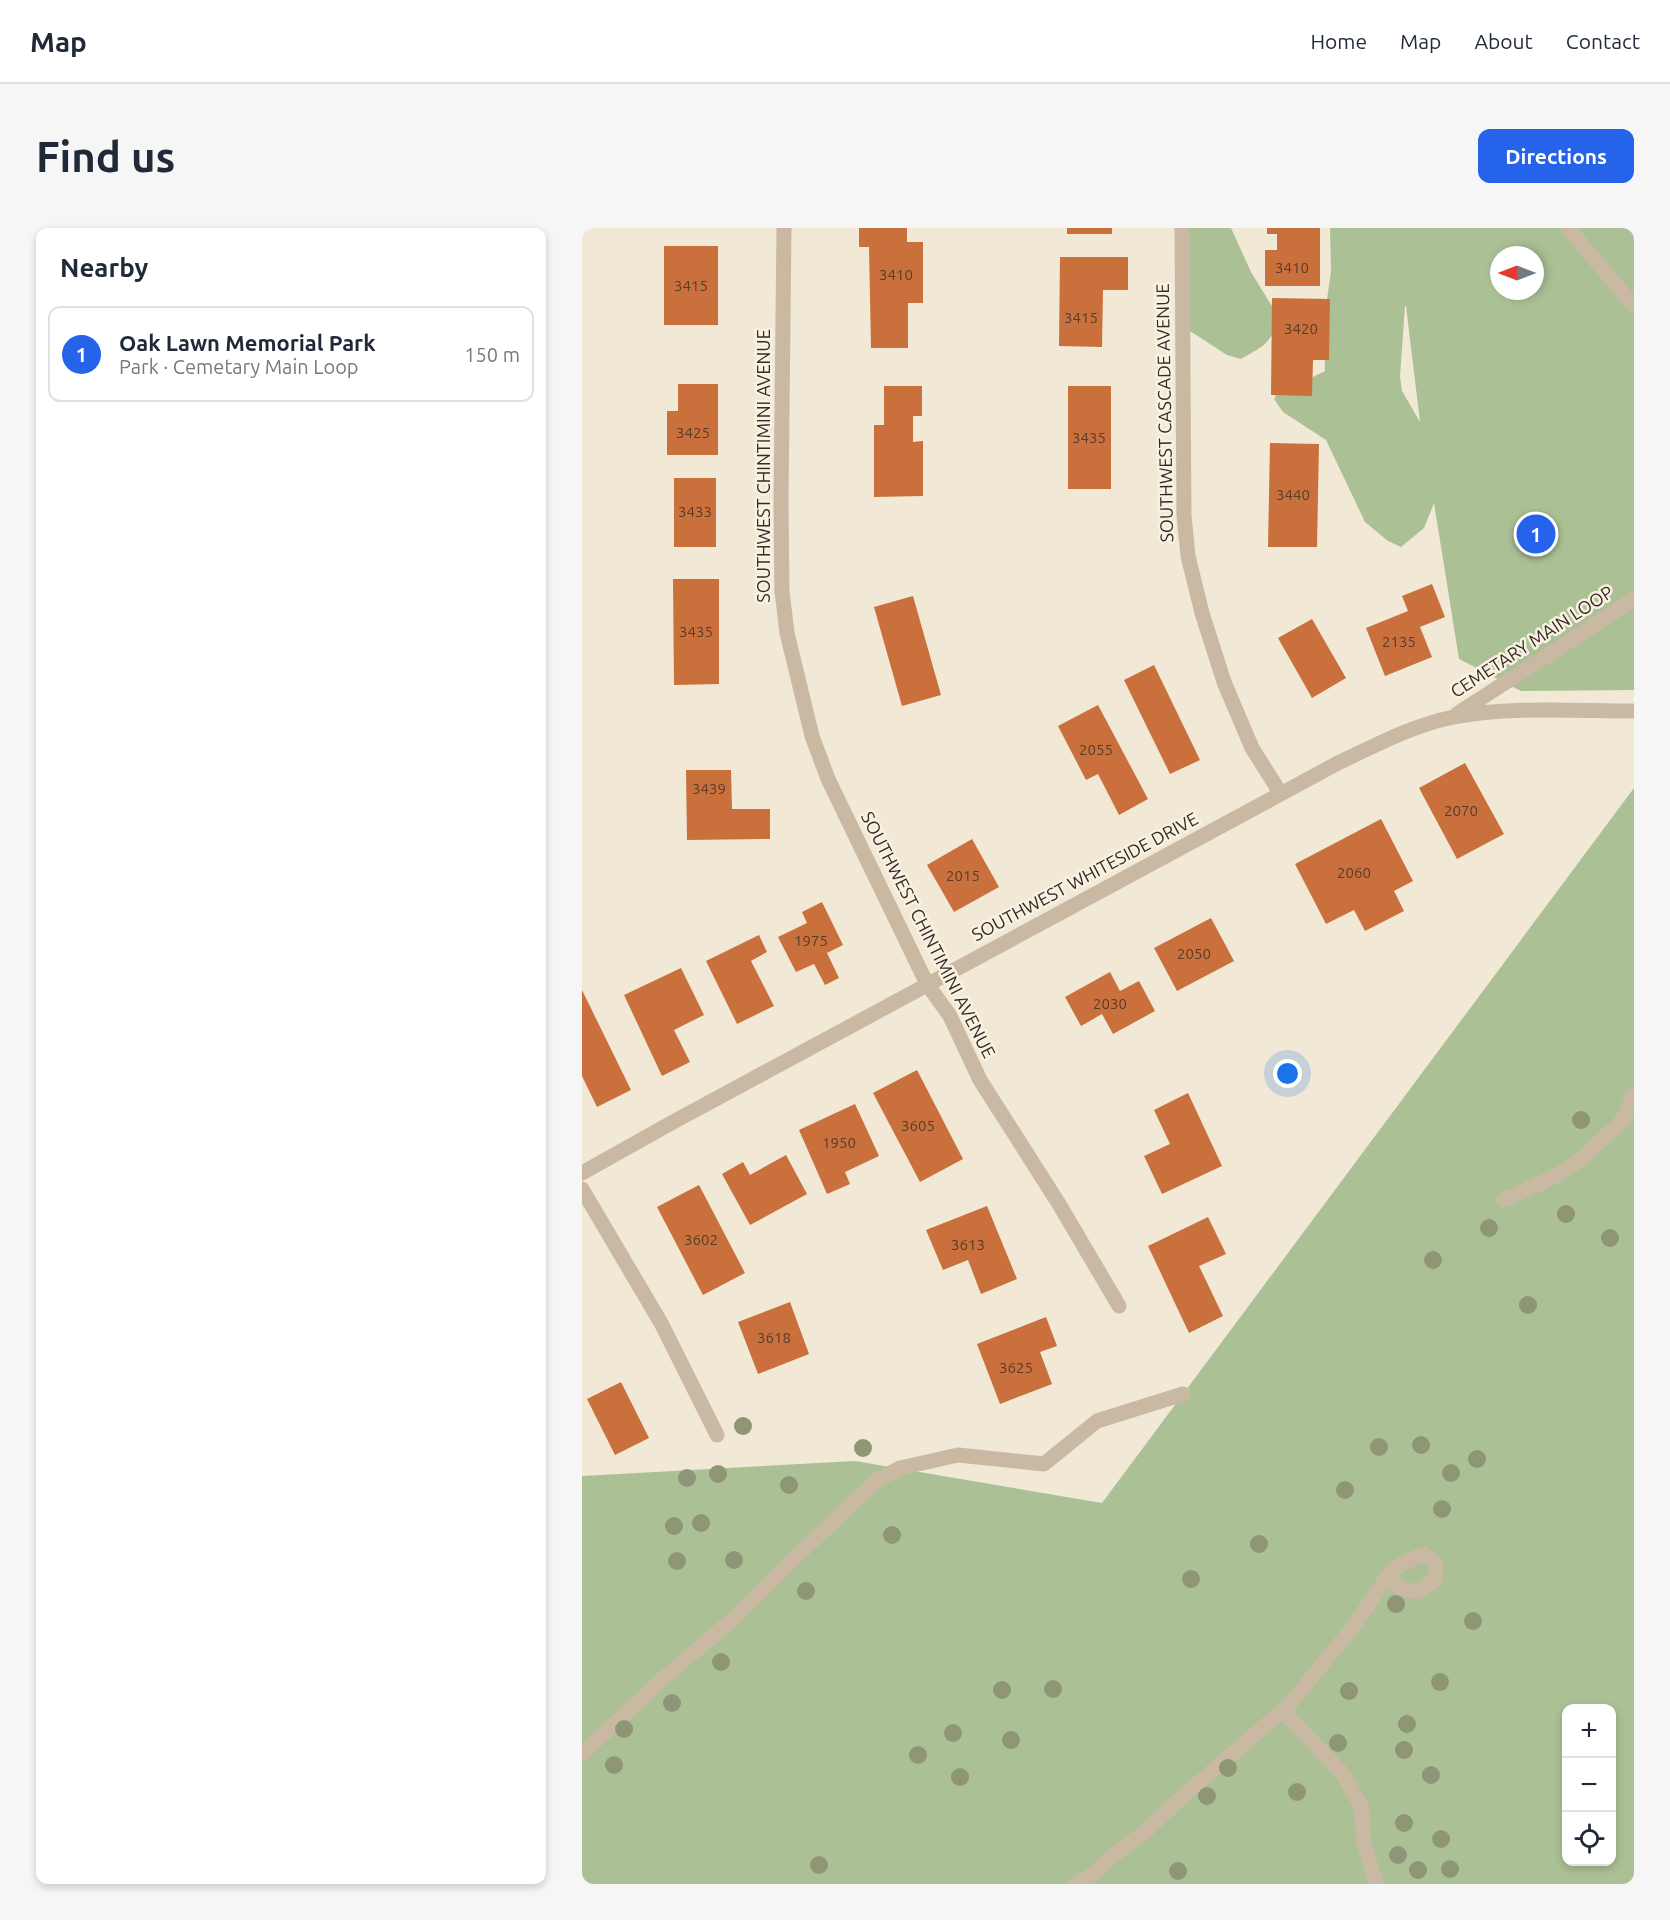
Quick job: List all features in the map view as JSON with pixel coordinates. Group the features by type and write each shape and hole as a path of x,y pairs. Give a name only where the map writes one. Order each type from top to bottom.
{"street":[{"name":"SOUTHWEST CHINTIMINI AVENUE","path":"784,228 781,503 783,591 787,633 812,736 828,779 927,984 950,1016 980,1080 1059,1204 1119,1306"},
{"name":"SOUTHWEST CASCADE AVENUE","path":"1182,228 1184,515 1188,556 1202,613 1224,682 1252,748 1281,794"},
{"path":"1568,228 1634,306"},
{"name":"CEMETARY MAIN LOOP","path":"1452,717 1634,599"},
{"name":"SOUTHWEST WHITESIDE DRIVE","path":"582,1173 927,984 1338,763 1402,732 1452,717 1485,712 1634,711"},
{"path":"1503,1200 1554,1177 1580,1160 1622,1121 1634,1095"},
{"path":"582,1189 661,1323 717,1435"},
{"path":"582,1754 667,1675 731,1621 877,1480 900,1468 958,1455 1044,1464 1097,1421 1183,1394"},
{"path":"1075,1884 1089,1877 1113,1855 1146,1832 1191,1789 1283,1711 1354,1626 1387,1577"},
{"path":"1283,1711 1343,1774 1361,1806 1364,1843 1377,1884"}],"green space":[{"path":"1177,228 1231,228 1251,272 1278,316 1273,332 1266,343 1241,359 1227,355 1190,331"},
{"path":"1330,228 1634,228 1634,690 1521,691 1459,659 1434,503 1424,528 1401,547 1388,541 1365,522 1326,440 1283,412 1274,399 1282,384 1311,378 1325,371 1324,321 1331,271","holes":["1406,306 1420,422 1402,391 1400,377"]},
{"path":"1634,788 1634,1884 582,1884 582,1476 855,1461 1102,1503"}],"building":[{"path":"859,228 907,228 907,242 923,242 923,303 908,303 908,348 871,348 869,247 859,247"},
{"path":"1067,228 1112,228 1112,234 1067,234"},
{"path":"1267,228 1320,228 1320,286 1265,286 1265,250 1277,250 1277,234 1267,234"},
{"path":"664,246 718,246 718,325 664,325"},
{"path":"1060,257 1128,257 1128,290 1103,290 1102,347 1059,346"},
{"path":"1272,298 1330,299 1329,360 1313,360 1312,396 1271,395"},
{"path":"678,384 718,384 718,455 667,455 667,411 678,411"},
{"path":"884,386 922,386 922,416 913,416 913,442 923,441 923,496 874,497 874,425 884,425"},
{"path":"1068,386 1111,386 1111,489 1068,489"},
{"path":"1270,443 1319,444 1317,547 1268,547"},
{"path":"674,478 716,478 716,547 674,547"},
{"path":"673,579 719,579 719,684 674,685"},
{"path":"1432,584 1445,617 1420,627 1432,657 1385,676 1366,628 1408,611 1402,596"},
{"path":"913,596 941,695 902,706 874,607"},
{"path":"1312,619 1346,678 1312,698 1278,638"},
{"path":"1154,665 1200,760 1170,774 1124,680"},
{"path":"1098,705 1148,799 1119,815 1098,774 1086,780 1058,726"},
{"path":"1465,763 1504,834 1457,859 1419,788"},
{"path":"686,770 731,770 732,809 770,809 770,839 687,840"},
{"path":"1381,819 1413,881 1394,891 1404,911 1365,931 1354,910 1326,924 1295,864"},
{"path":"972,839 999,887 954,912 927,865"},
{"path":"822,902 843,945 827,953 839,978 825,985 814,964 796,972 778,937 807,923 802,912"},
{"path":"1211,918 1234,961 1177,991 1154,948"},
{"path":"759,935 767,952 751,961 774,1006 737,1024 706,961"},
{"path":"681,968 704,1015 674,1030 690,1062 662,1076 624,995"},
{"path":"1110,972 1120,991 1139,981 1155,1011 1113,1034 1102,1014 1081,1026 1065,997"},
{"path":"582,990 631,1090 597,1107 582,1076"},
{"path":"917,1070 963,1159 920,1182 873,1093"},
{"path":"1188,1093 1222,1166 1162,1194 1144,1156 1170,1144 1154,1110"},
{"path":"855,1104 879,1156 845,1172 850,1184 827,1194 799,1130"},
{"path":"786,1155 807,1194 750,1225 722,1174 743,1162 750,1175"},
{"path":"699,1185 745,1273 703,1295 657,1207"},
{"path":"987,1206 1017,1279 981,1294 968,1260 943,1270 926,1230"},
{"path":"1208,1217 1226,1254 1199,1266 1223,1316 1189,1333 1148,1246"},
{"path":"790,1302 809,1354 758,1374 738,1322"},
{"path":"1046,1317 1057,1346 1040,1352 1052,1384 1000,1404 977,1344"},
{"path":"621,1382 649,1438 615,1455 587,1399"}],"place":[{"name":"Oak Lawn Memorial Park","path":"1536,534"}]}
